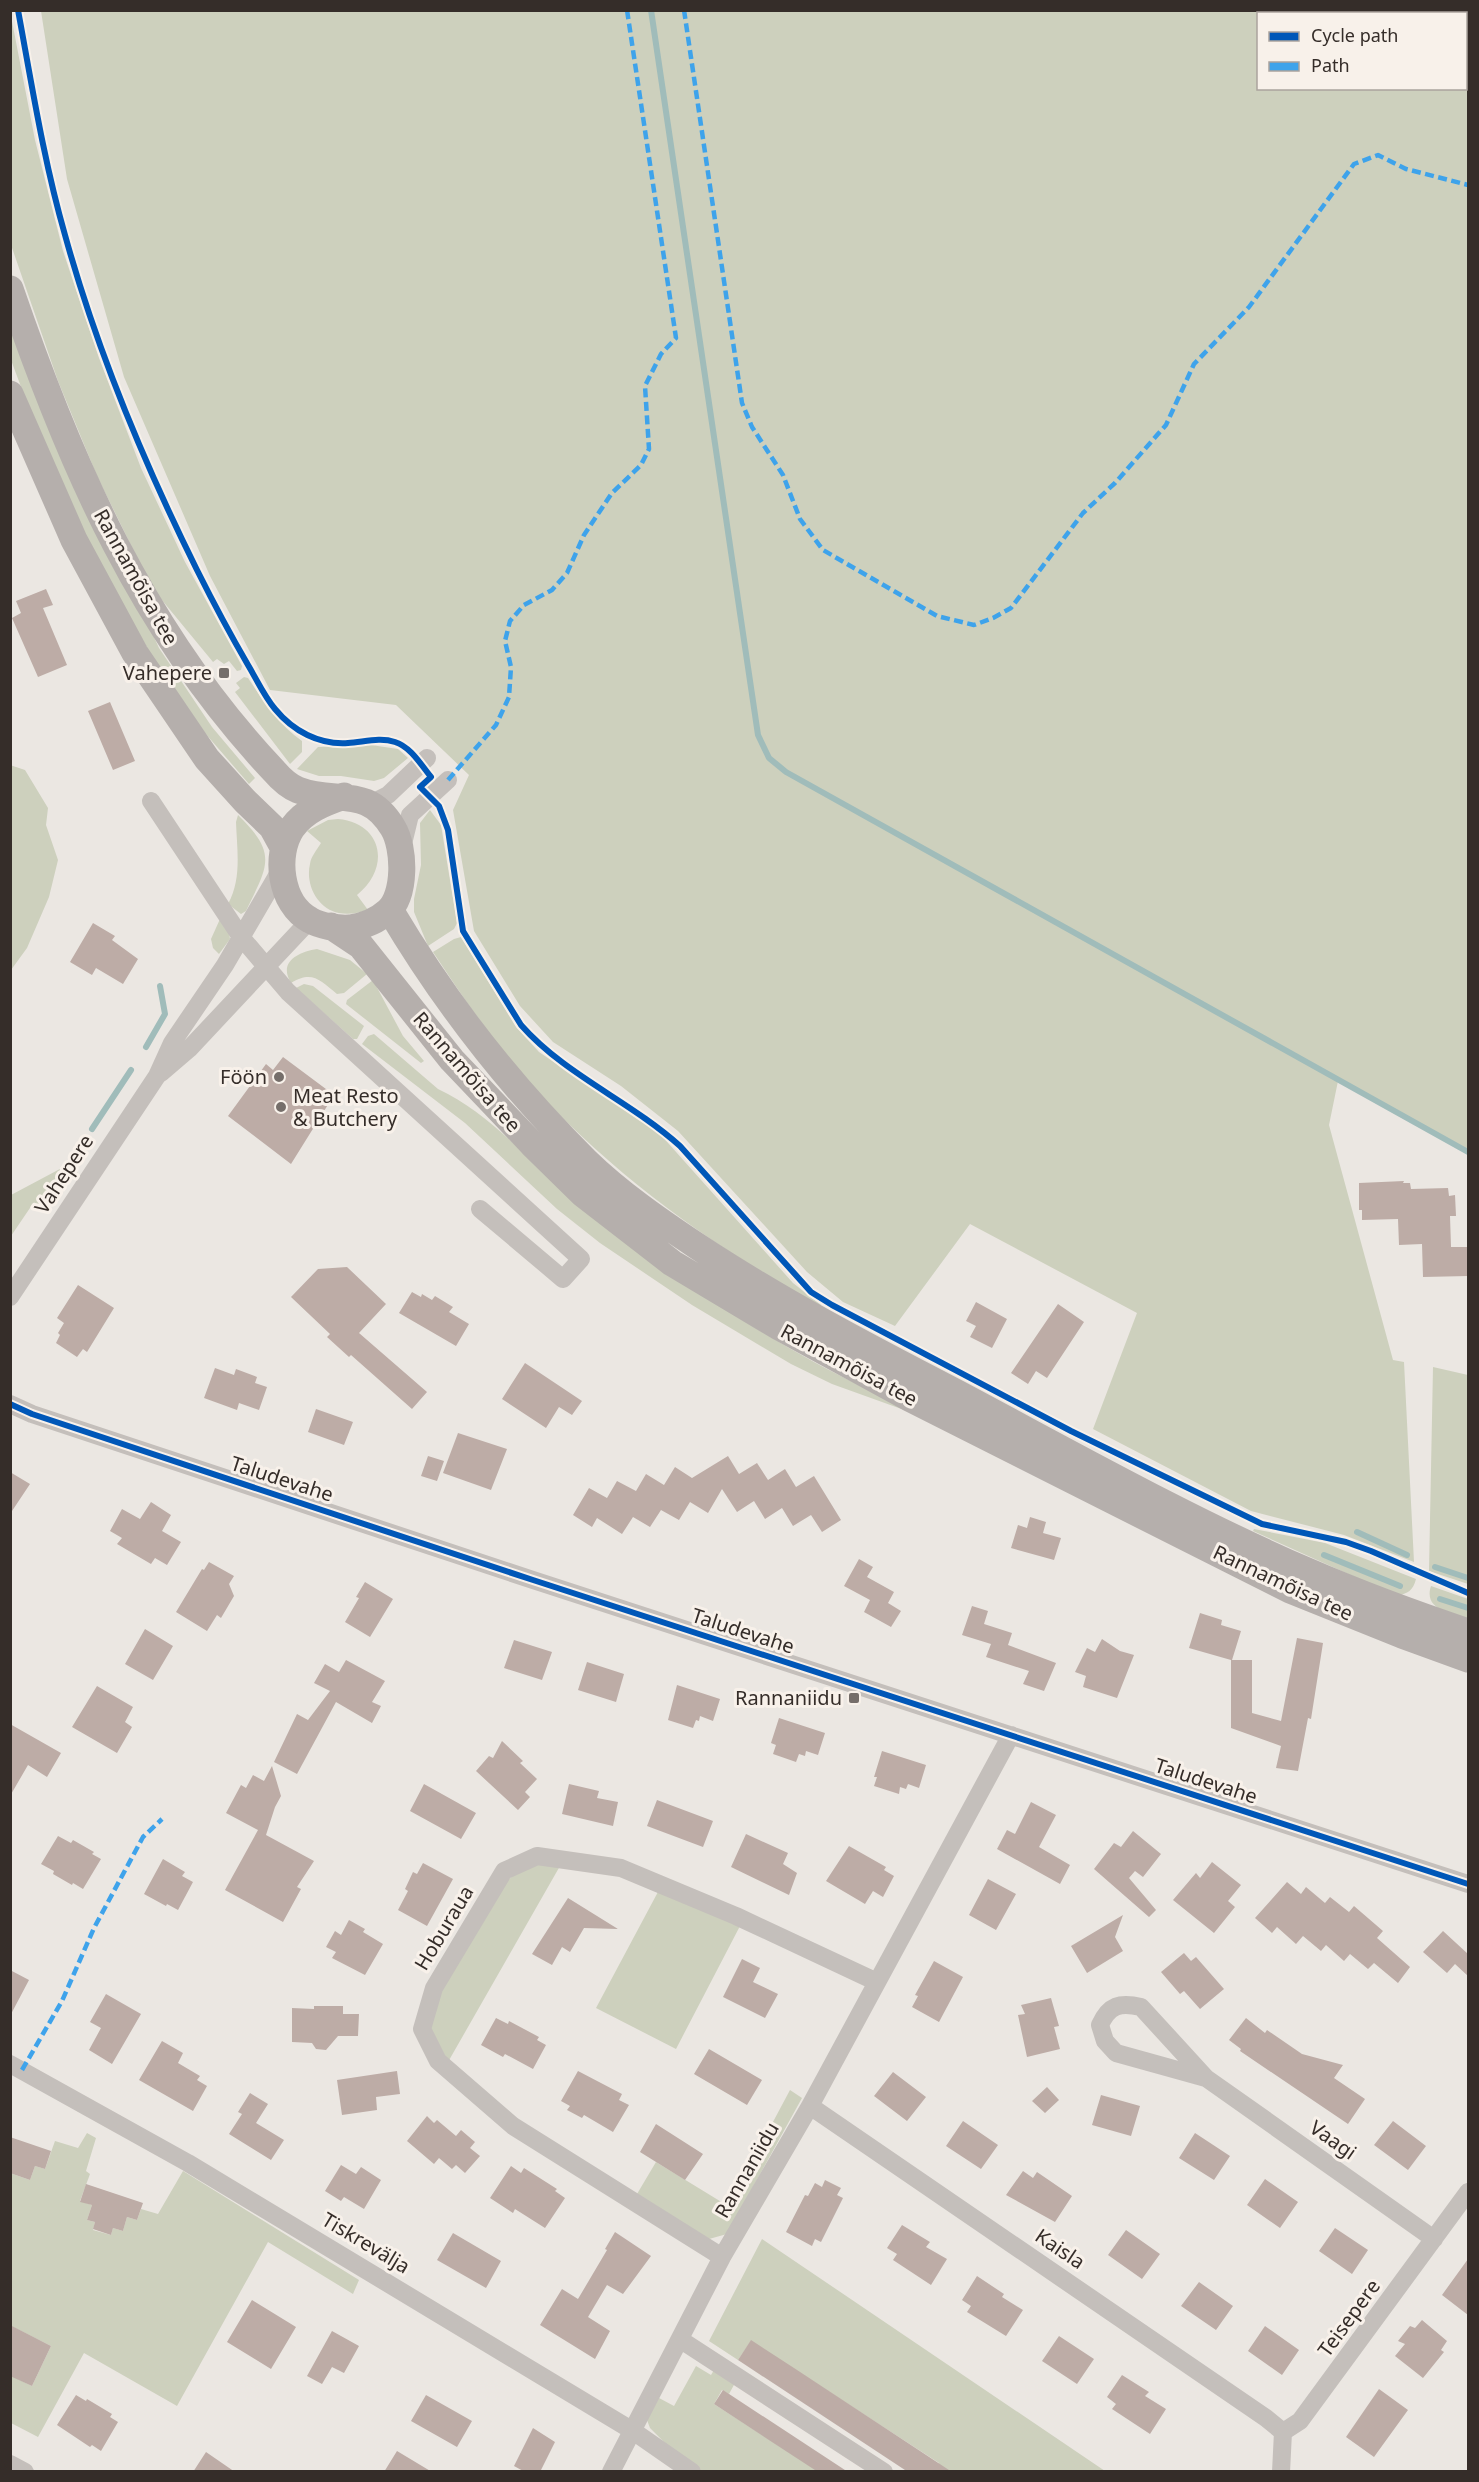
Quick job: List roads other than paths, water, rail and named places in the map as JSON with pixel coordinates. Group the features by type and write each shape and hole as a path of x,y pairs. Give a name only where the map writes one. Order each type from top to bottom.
{"street":[{"name":"Rannamõisa tee","path":"10,289 67,443 136,582 174,647 237,732 282,780 298,789 344,796"},
{"name":"Rannamõisa tee","path":"10,394 74,540 130,644 207,759 272,827 282,858"},
{"path":"372,803 388,795 427,758"},
{"path":"402,848 393,828 372,803 344,796 318,806 292,828 282,858 294,905 320,923 350,928 372,922 390,910 397,897 402,848 410,815 448,780"},
{"path":"151,801 241,938 288,992 581,1259 563,1279 480,1209"},
{"name":"Vahepere","path":"10,1297 157,1076 172,1043 241,938 282,858"},
{"name":"Rannamõisa tee","path":"390,910 418,958 465,1024 522,1092 587,1162 656,1218 757,1286 1151,1495 1306,1571 1468,1632"},
{"name":"Rannamõisa tee","path":"320,923 361,946 452,1060 583,1194 672,1263 779,1327 909,1398 1279,1585 1468,1659"},
{"name":"Vahepere","path":"157,1076 189,1049 267,968 320,923"},
{"name":"Taludevahe","path":"10,1404 32,1414 544,1584 1468,1884"},
{"name":"Rannaniidu","path":"611,2472 722,2257 810,2106 1011,1735"},
{"name":"Hoburaua","path":"722,2257 513,2126 438,2061 422,2029 434,1988 504,1871 537,1856 621,1868 736,1916 877,1982"},
{"name":"Vaagi","path":"1206,2078 1116,2053 1105,2040 1100,2025 1105,2015 1112,2008 1125,2003 1141,2007 1206,2078 1434,2239"},
{"name":"Tiskrevälja","path":"10,2064 188,2163 633,2431 692,2472"},
{"name":"Kaisla","path":"810,2106 1266,2418 1283,2432"},
{"name":"Teisepere","path":"1283,2432 1300,2421 1468,2192"},
{"path":"681,2340 884,2472"},
{"path":"1281,2472 1283,2432"},
{"path":"10,2464 25,2472"}],"waterway":[{"path":"651,10 758,735 769,758 786,772 1468,1152"},
{"path":"146,1047 165,1014 160,986"},
{"path":"92,1129 131,1070"},
{"path":"42,1207 60,1178"},
{"path":"1357,1532 1407,1555"},
{"path":"1324,1555 1400,1586"},
{"path":"1435,1567 1468,1578"},
{"path":"1440,1599 1468,1608"}],"place":[{"name":"Vahepere","path":"224,673"},
{"name":"Föön","path":"279,1077"},
{"name":"Meat Resto & Butchery","path":"281,1107"},
{"name":"Rannaniidu","path":"854,1698"}]}
